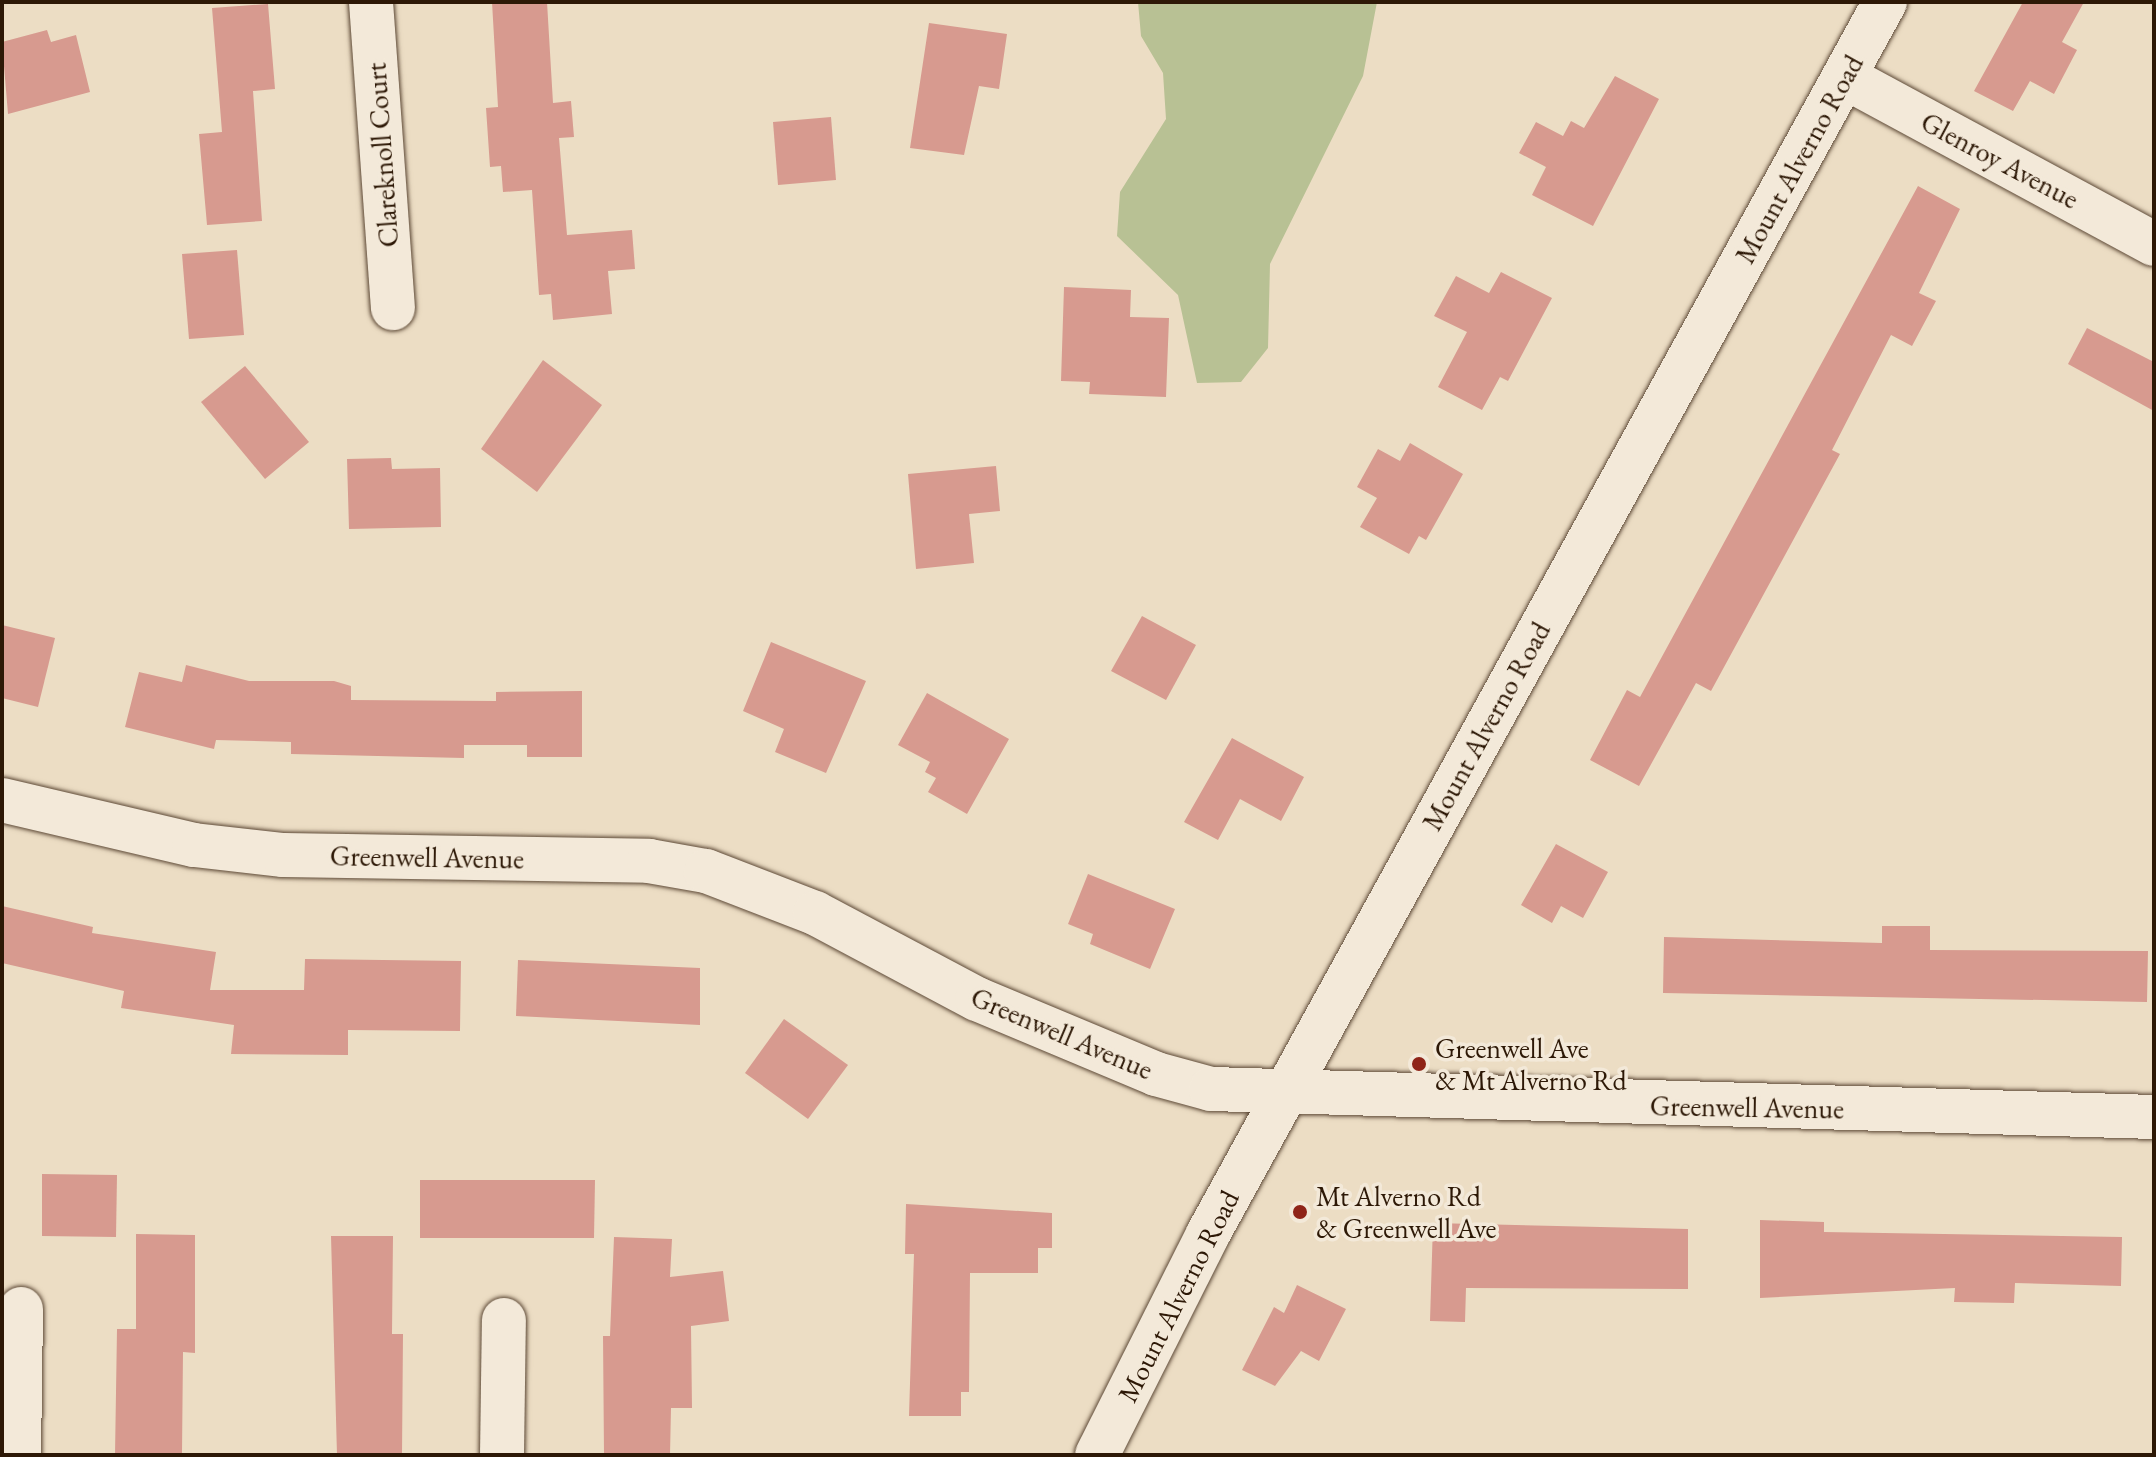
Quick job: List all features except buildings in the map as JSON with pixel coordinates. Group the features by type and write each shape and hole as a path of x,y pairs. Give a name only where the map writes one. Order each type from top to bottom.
{"street":[{"name":"Clareknoll Court","path":"371,2 393,308"},
{"name":"Mount Alverno Road","path":"1097,1455 1285,1096 1885,2"},
{"name":"Glenroy Avenue","path":"1845,77 2154,244"},
{"name":"Greenwell Avenue","path":"2,800 194,845 283,855 649,861 706,871 762,888 977,999 1156,1074 1285,1096 2154,1117"},
{"path":"19,1455 21,1309"},
{"path":"502,1455 504,1320"}],"green space":[{"path":"1138,2 1377,2 1363,76 1270,264 1268,348 1241,382 1197,383 1178,295 1117,236 1120,192 1166,119 1163,73 1141,36"}],"place":[{"name":"Greenwell Ave & Mt Alverno Rd","path":"1419,1064"},
{"name":"Mt Alverno Rd & Greenwell Ave","path":"1300,1212"}]}
